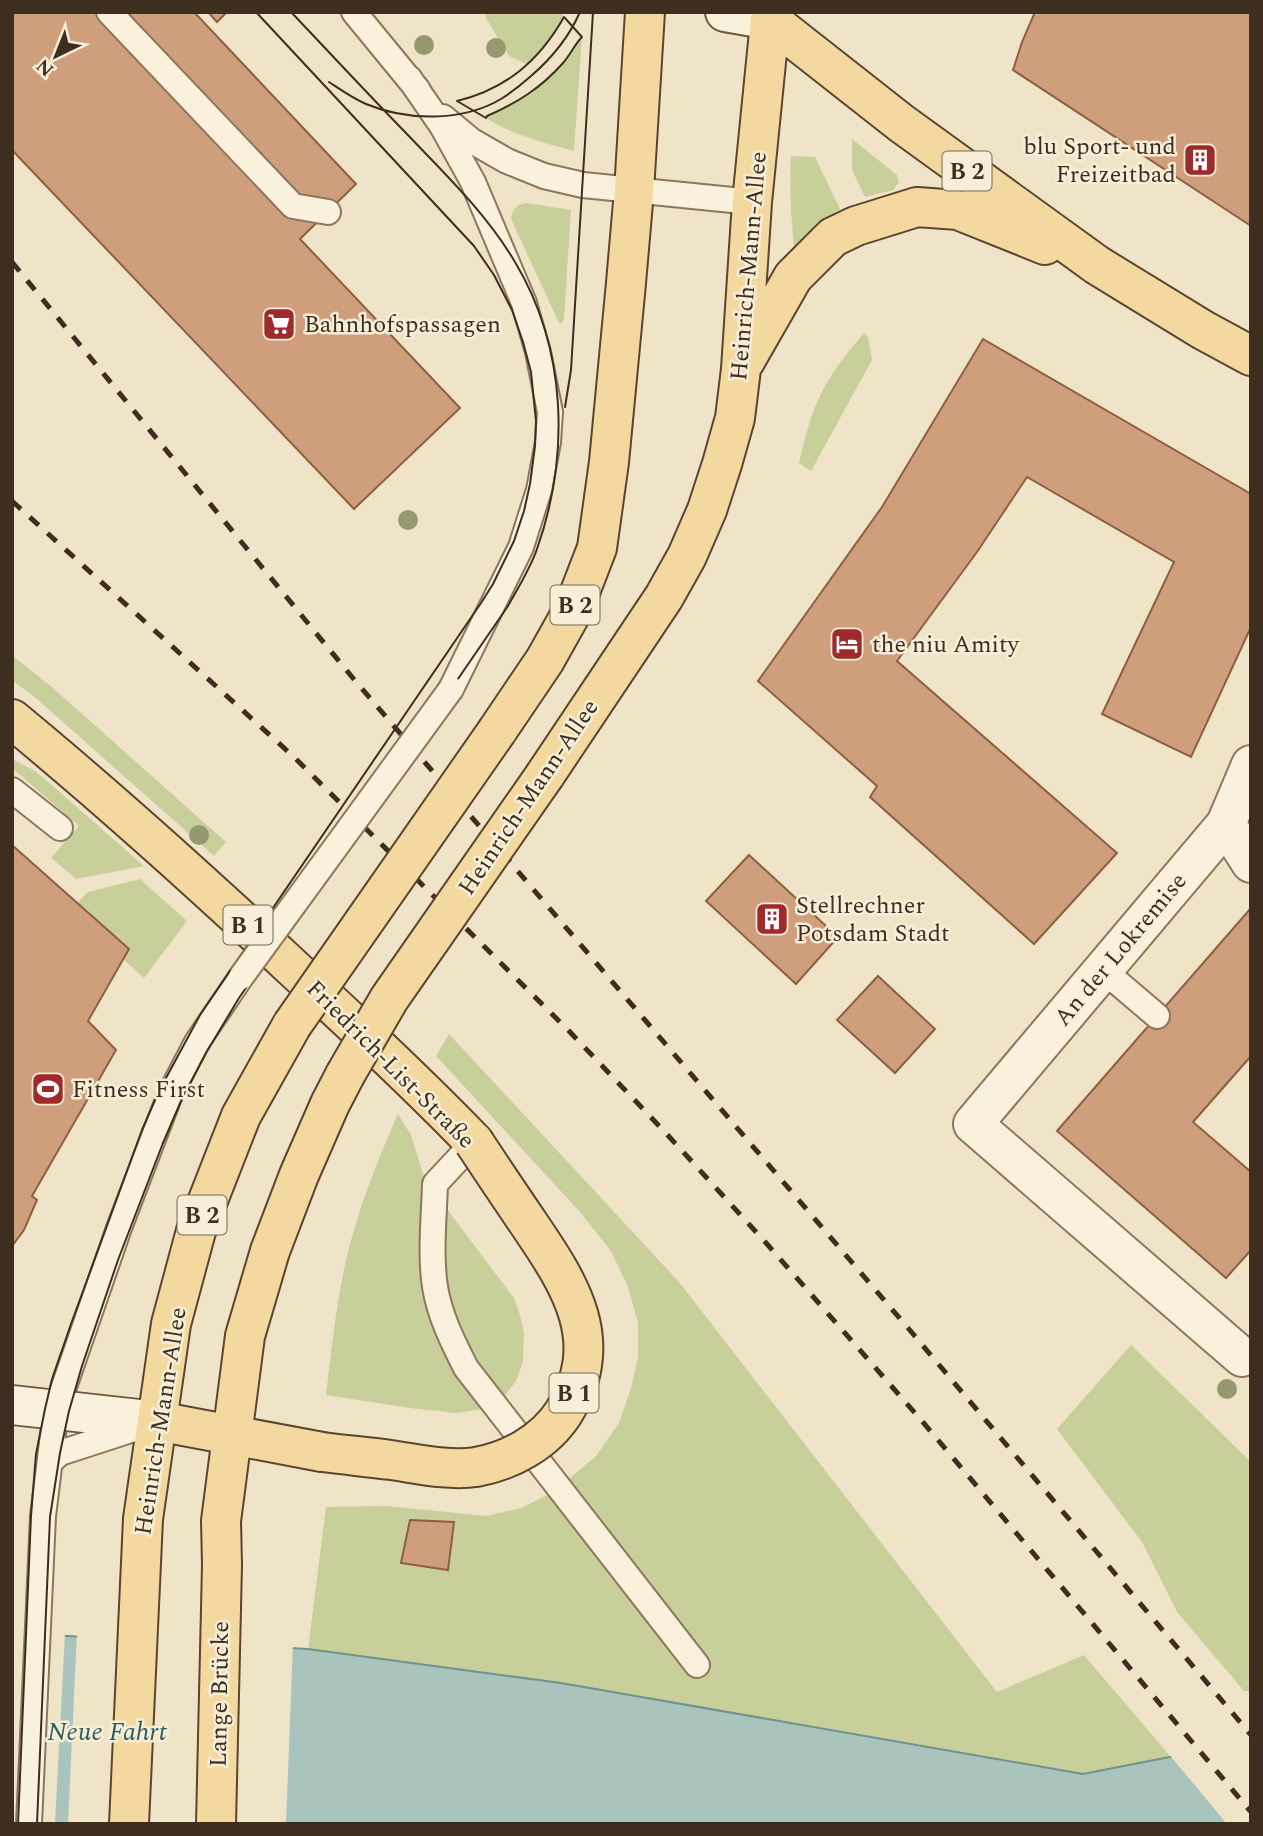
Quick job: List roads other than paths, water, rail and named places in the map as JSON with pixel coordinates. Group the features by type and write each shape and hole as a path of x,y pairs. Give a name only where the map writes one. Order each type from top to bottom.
{"main road":[{"name":"Heinrich-Mann-Allee","path":"129,1824 143,1519 170,1324 196,1231 241,1116 292,1025 545,660 573,610 597,548 609,462 634,191 645,12"},
{"name":"Heinrich-Mann-Allee","path":"222,1564 221,1521 245,1335 270,1251 330,1104 389,999 545,775 664,597 687,556 707,510 735,418 768,15"},
{"name":"B 2","path":"768,15 901,123 1097,265 1251,356"},
{"path":"741,369 793,277 833,237 856,226 905,210 917,207 958,210 1097,265"},
{"name":"Friedrich-List-Straße","path":"12,719 103,794 210,890 415,1081 474,1142 562,1275 578,1310 584,1340 583,1366 574,1396 559,1420 544,1436 501,1461 474,1467 446,1467 323,1452 157,1421"},
{"name":"Lange Brücke","path":"216,1824 222,1564"}],"street":[{"name":"B 2","path":"725,12 768,15"},
{"name":"An der Lokremise","path":"1242,1357 973,1124 1103,970 1238,829 1251,765"},
{"path":"1238,829 1251,863"},
{"path":"12,1405 157,1421"}],"lane":[{"path":"109,12 293,206 328,212"},
{"path":"354,12 441,116 472,141 507,161 544,176 583,185 752,202"},
{"path":"29,1824 43,1516 57,1410 127,1206 171,1092 197,1042 241,976 451,689 520,547 539,490 548,442 550,412 538,352 524,303 473,183 442,126 409,78"},
{"path":"12,790 60,828"},
{"path":"1103,970 1157,1016"},
{"path":"474,1142 435,1184 435,1287 450,1337 466,1368 697,1665"},
{"path":"51,1461 60,1453 157,1421"}],"water":[{"name":"Neue Fahrt","path":"12,1633 308,1649 561,1683 1083,1774 1251,1741 1251,1824 12,1824"}],"tram line":[{"path":"18,1824 36,1454 52,1379 142,1130 159,1091 200,1015 493,584 514,541 524,511 535,446 536,421 531,372 512,310 494,275 474,246 256,12"},
{"path":"37,1824 50,1517 69,1411 118,1260 163,1143 206,1053 239,998 508,606 537,549 555,477 558,403 554,366 532,295 515,262 464,194 291,12"},
{"path":"329,82 366,104 399,114 434,116 469,112 501,99 539,69 565,38 580,12"},
{"path":"565,407 571,370 593,12"},
{"path":"564,17 582,37 555,72 537,87 486,118 457,101 491,89 520,71 544,47 564,17"}],"railway":[{"path":"12,262 352,677 908,1328 1251,1735"},
{"path":"12,501 294,757 569,1031 664,1131 922,1421 1251,1812"}],"place":[{"name":"blu Sport- und Freizeitbad","path":"1200,160"},
{"name":"Bahnhofspassagen","path":"279,324"},
{"name":"the niu Amity","path":"847,644"},
{"name":"Stellrechner Potsdam Stadt","path":"772,919"},
{"name":"Fitness First","path":"48,1089"}]}
